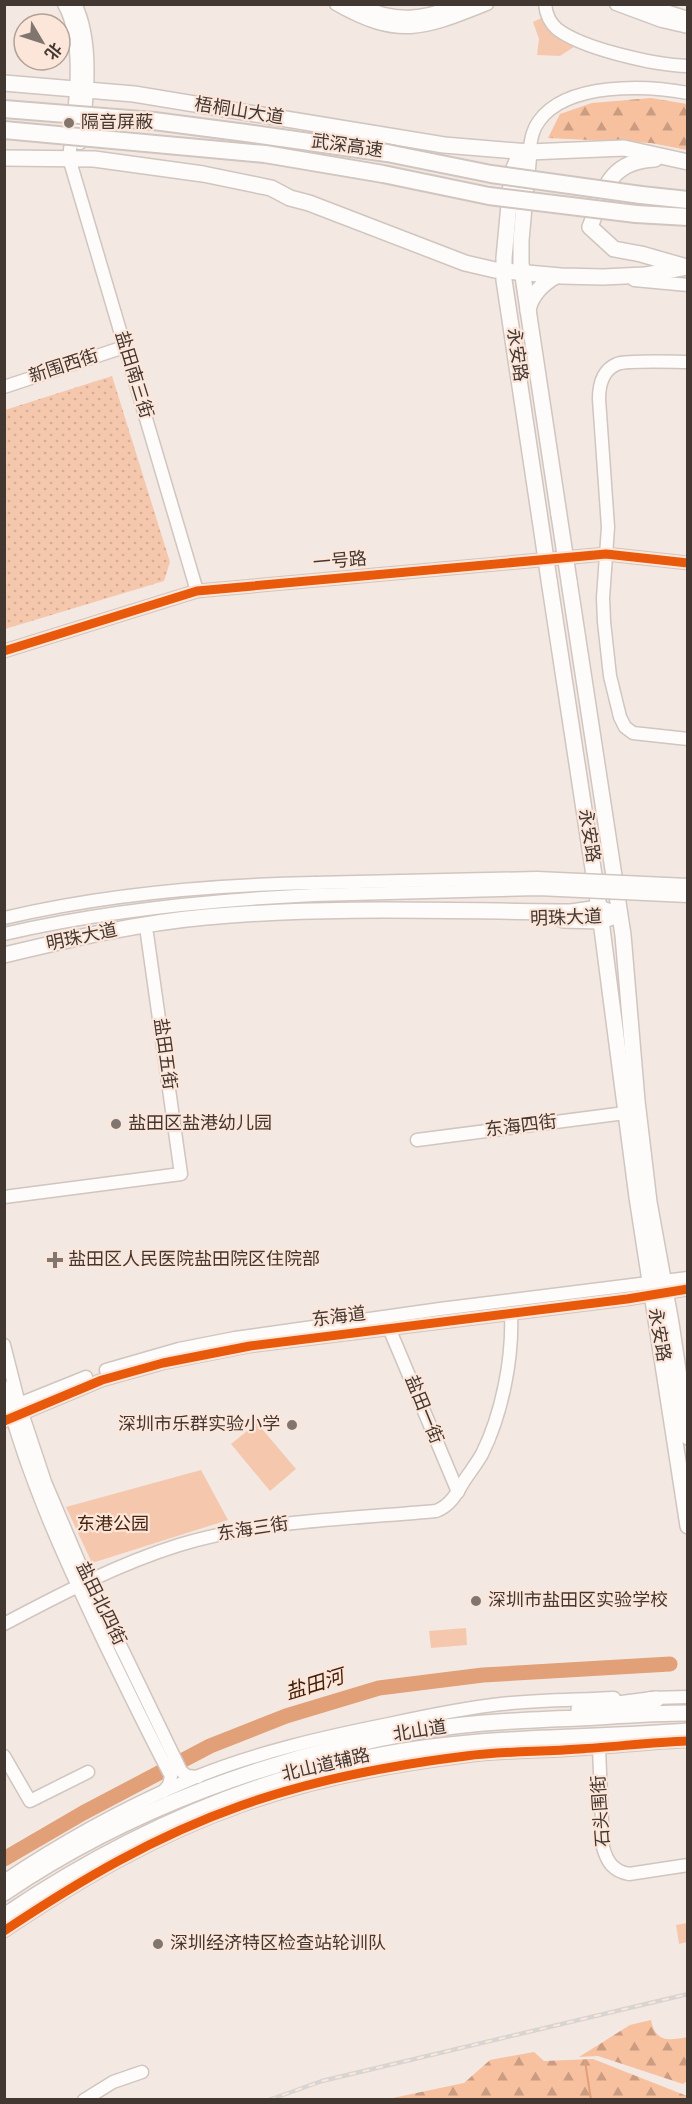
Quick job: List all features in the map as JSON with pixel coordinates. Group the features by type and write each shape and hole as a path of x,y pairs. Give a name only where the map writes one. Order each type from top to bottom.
{"highway":[{"name":"武深高速","path":"4,110 154,121 246,133 387,153 491,174 687,200"},
{"name":"武深高速","path":"4,130 265,154 383,174 489,196 636,214 687,217"}],"main road":[{"name":"梧桐山大道","path":"4,83 134,94 424,142 529,152 624,148 682,160"},
{"name":"永安路","path":"529,152 517,161 512,173 504,271 600,914 625,1113 658,1289 671,1323 687,1437"},
{"name":"永安路","path":"529,152 520,240 523,273 619,915 658,1289 687,1526"},
{"path":"4,159 94,159 203,174 271,188 290,198 320,207 465,263 504,271 556,276 603,277 687,268"},
{"path":"682,160 645,159 621,168 604,188 590,227 614,249 641,254 687,268"},
{"path":"465,263 491,279 508,303"},
{"path":"528,311 536,293 556,276"},
{"name":"明珠大道","path":"4,955 136,926 224,915 338,911 571,912 619,915"},
{"name":"明珠大道","path":"4,964 88,944 206,926 297,920 600,914"},
{"path":"542,1719 584,1708 657,1699"},
{"name":"北山道","path":"7,1888 104,1835 206,1789 266,1768 368,1741 427,1730 507,1720 687,1713"},
{"name":"北山道","path":"4,1916 69,1874 112,1850 279,1781 336,1765 425,1748 467,1750 545,1738 687,1731"}],"street":[{"path":"64,4 71,19 82,89"},
{"path":"69,159 82,140 84,33 75,4"},
{"path":"336,4 371,21 405,28 430,26 487,4"},
{"path":"357,4 384,15 408,18 427,16 461,4"},
{"path":"545,4 546,15 552,24 573,38 629,57 687,66"},
{"path":"616,4 662,21 687,27"},
{"path":"644,4 687,18"},
{"name":"永安路","path":"529,152 533,132 539,120 566,99 626,88 658,88 687,93"},
{"name":"盐田南三街","path":"69,159 197,591"},
{"path":"603,277 687,285"},
{"name":"新围西街","path":"4,387 124,347"},
{"path":"687,362 618,364 607,372 599,384 608,527 603,622 610,676 620,717 625,727 633,733 687,739"},
{"name":"一号路","path":"4,651 197,591 606,554 687,563"},
{"name":"明珠大道","path":"4,934 152,908 256,898 314,889 537,878 687,885"},
{"name":"明珠大道","path":"4,918 74,904 149,893 258,884 314,889 538,889 687,896"},
{"name":"盐田五街","path":"147,934 180,1171"},
{"name":"东海四街","path":"417,1140 625,1113"},
{"path":"4,1189 180,1171"},
{"path":"4,1197 180,1171"},
{"name":"东海道","path":"12,1412 102,1380 173,1360 250,1346 511,1314 658,1289 687,1278"},
{"name":"东海道","path":"12,1412 99,1372 202,1345 440,1309 658,1289 687,1289"},
{"path":"458,1492 481,1455 497,1414 511,1347 511,1314"},
{"name":"盐田一街","path":"389,1328 458,1492"},
{"name":"盐田北四街","path":"4,1345 12,1412"},
{"name":"盐田北四街","path":"4,1387 12,1412 45,1482 82,1584 124,1653 164,1751 176,1774"},
{"name":"东海三街","path":"4,1624 82,1584 160,1551 221,1534 286,1524 436,1511 444,1508 458,1492"},
{"name":"北山道辅路","path":"7,1888 93,1827 198,1777 275,1751 326,1737 453,1711 501,1704 687,1697"},
{"path":"467,1750 599,1748 687,1741"},
{"name":"石头围街","path":"599,1748 603,1847 606,1858 612,1866 620,1872 629,1874 687,1865"},
{"path":"4,1756 30,1801 88,1772"},
{"path":"163,1792 176,1774 198,1777"},
{"path":"4,1931 118,1860 200,1815"},
{"path":"84,2100 113,2082 142,2072"}],"green space":[{"path":"546,16 577,45 560,56 537,55 539,39 533,22"},
{"path":"651,98 687,104 687,150 651,143 548,138 560,114 592,103"},
{"path":"112,376 170,562 164,581 5,629 5,410"},
{"path":"257,1423 296,1469 270,1491 231,1444"},
{"name":"东港公园","path":"201,1470 228,1520 92,1563 66,1507"},
{"path":"466,1628 467,1645 431,1648 429,1631"},
{"path":"687,1923 687,1942 679,1944 676,1925"},
{"path":"651,2020 659,2036 669,2039 687,2037 687,2081 683,2084 598,2056 579,2057 630,2025"},
{"path":"534,2052 544,2061 593,2059 687,2096 687,2099 388,2099 464,2083 490,2060"}],"waterway":[{"name":"盐田河","path":"4,1859 83,1813 210,1746 286,1716 379,1688 483,1675 670,1664"},
{"path":"585,2061 591,2100"}],"railway":[{"path":"269,2100 322,2081 688,1994"}],"cycle path":[{"path":"4,651 197,591 606,554 688,563"},
{"path":"4,1421 102,1380 163,1363 250,1346 627,1299 688,1289"},
{"path":"4,1931 89,1877 178,1831 240,1806 294,1789 381,1769 466,1756 688,1741"}],"place":[{"name":"隔音屏蔽","path":"69,123"},
{"name":"盐田区盐港幼儿园","path":"116,1124"},
{"name":"盐田区人民医院盐田院区住院部","path":"55,1260"},
{"name":"深圳市乐群实验小学","path":"292,1425"},
{"name":"深圳市盐田区实验学校","path":"476,1601"},
{"name":"深圳经济特区检查站轮训队","path":"158,1944"}]}
